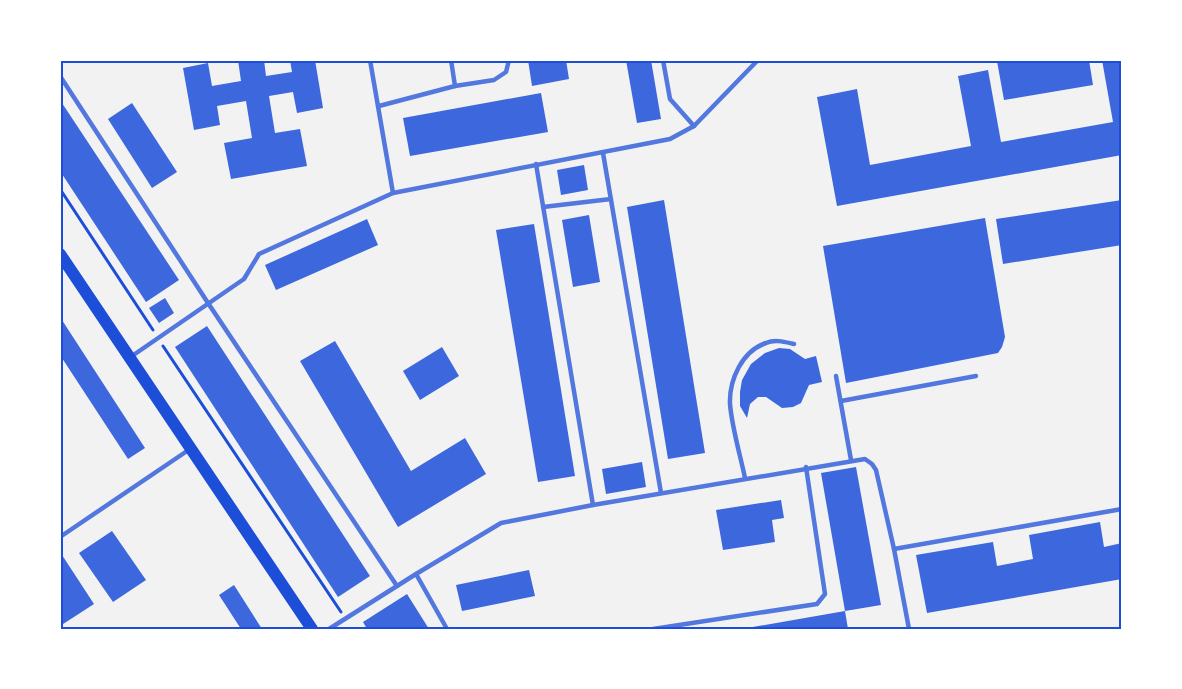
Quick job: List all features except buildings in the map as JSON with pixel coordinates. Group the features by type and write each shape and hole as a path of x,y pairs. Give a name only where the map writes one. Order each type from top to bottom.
{"main road":[{"path":"60,254 312,629"}],"lane":[{"path":"370,60 393,193"},
{"path":"451,60 455,87"},
{"path":"379,106 494,80 506,72 509,60"},
{"path":"663,60 670,99 694,126"},
{"path":"129,358 244,279 259,254 393,193 670,139 694,126 758,60"},
{"path":"60,76 397,586"},
{"path":"603,153 661,493"},
{"path":"536,164 593,505"},
{"path":"543,207 611,199"},
{"path":"745,478 730,405 736,373 742,361 766,342 779,341 794,344"},
{"path":"836,376 851,460"},
{"path":"841,400 976,376"},
{"path":"60,537 190,449"},
{"path":"329,629 501,524 593,505 865,459 876,470 909,629"},
{"path":"653,629 817,604 825,594 806,468"},
{"path":"894,549 1122,509"},
{"path":"416,574 447,629"}],"path":[{"path":"60,189 346,619"}]}
